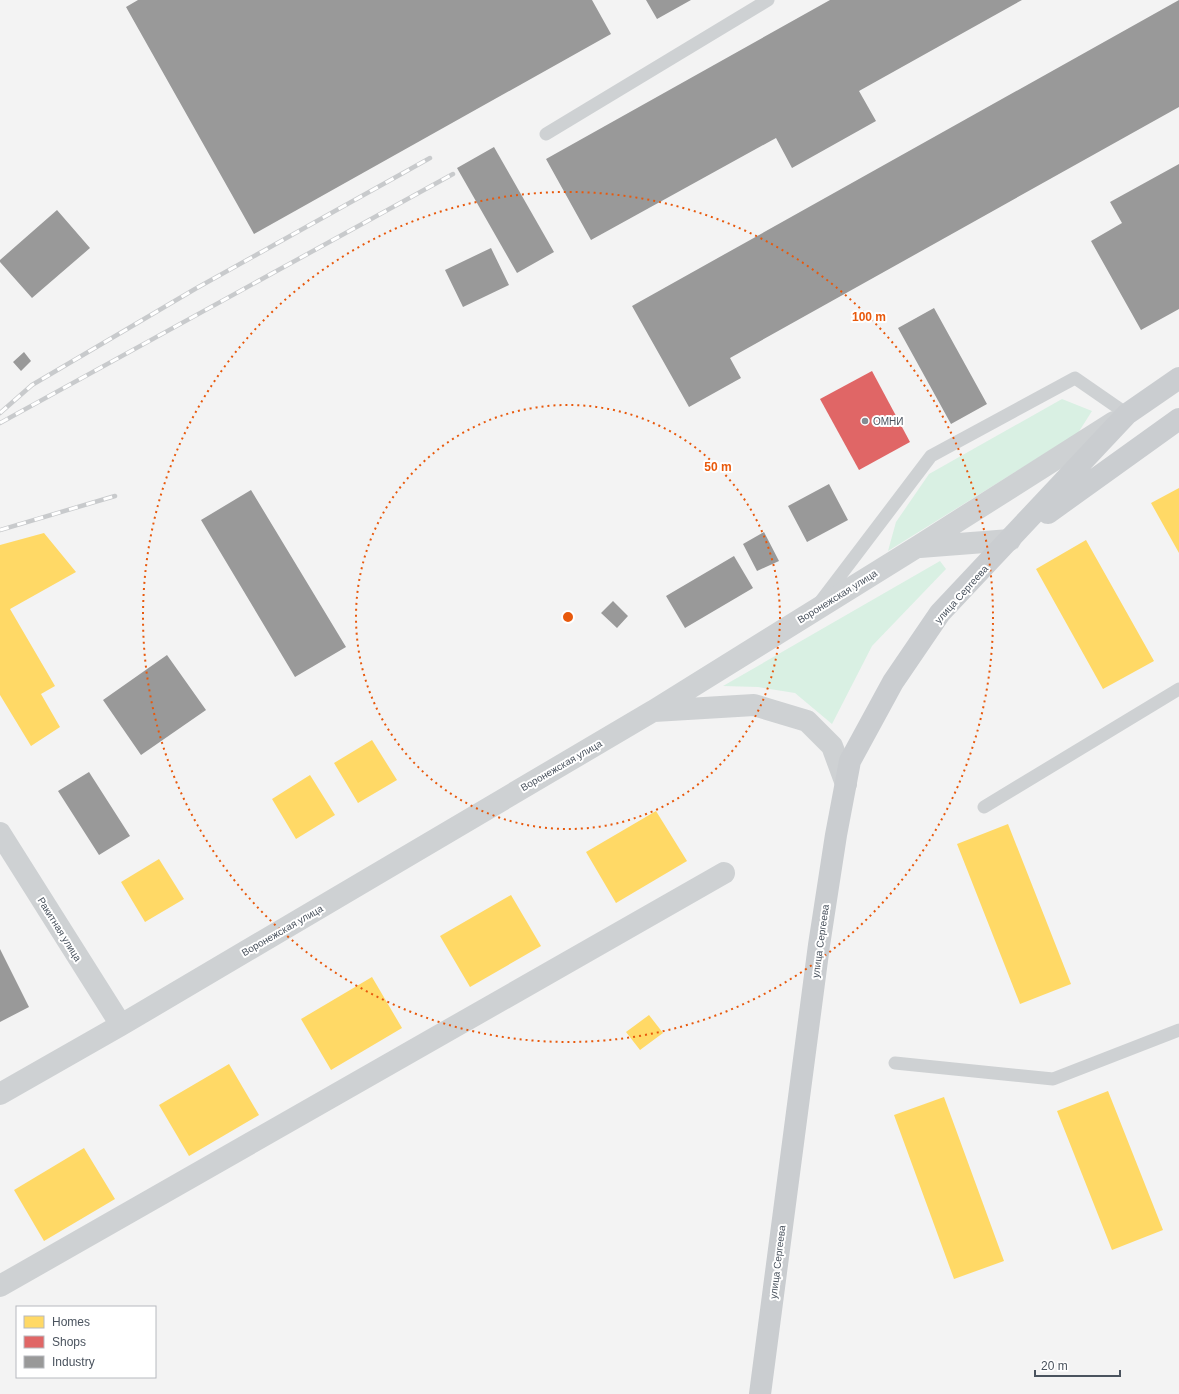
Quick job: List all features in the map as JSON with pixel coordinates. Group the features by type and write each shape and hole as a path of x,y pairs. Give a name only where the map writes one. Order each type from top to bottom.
{"main road":[{"path":"1010,540 1127,414 1179,378"},
{"path":"1010,540 1179,419"},
{"name":"улица Сергеева","path":"760,1394 819,945 836,835 850,761 893,682 940,614 1010,540"}],"street":[{"path":"917,547 1127,414"},
{"name":"Воронежская улица","path":"0,1094 653,711 917,547 1010,540"},
{"path":"653,711 754,705 807,721 832,746 846,784"},
{"name":"Ракитная улица","path":"0,833 120,1025"},
{"path":"0,1286 724,873"}],"lane":[{"path":"546,134 768,0"},
{"path":"814,610 931,456 1075,378 1127,414"},
{"path":"984,807 1179,689"},
{"path":"895,1063 1053,1079 1179,1030"}],"green space":[{"path":"1062,399 1092,411 1078,433 888,551 896,522 929,474"},
{"path":"940,561 946,569 872,646 832,724 795,693 758,687 723,686"}],"building: Homes":[{"path":"1179,488 1179,553 1151,503"},
{"path":"44,533 76,572 10,609 55,686 41,694 60,727 31,746 0,695 0,545"},
{"path":"1086,540 1154,661 1103,689 1036,569"},
{"path":"372,740 397,780 358,803 334,763"},
{"path":"310,775 335,815 296,839 272,799"},
{"path":"656,811 687,861 616,903 586,852"},
{"path":"1008,824 1071,984 1020,1004 957,844"},
{"path":"159,859 184,899 145,922 121,882"},
{"path":"511,895 541,946 470,987 440,936"},
{"path":"372,977 402,1028 331,1070 301,1019"},
{"path":"649,1015 663,1033 640,1050 626,1032"},
{"path":"229,1064 259,1115 189,1156 159,1105"},
{"path":"1108,1091 1163,1230 1112,1250 1057,1111"},
{"path":"944,1097 1004,1261 954,1279 894,1115"},
{"path":"84,1148 115,1199 44,1241 14,1190"}],"building: Shops":[{"name":"ОМНИ","path":"872,371 910,442 859,470 820,399"}],"building: Industry":[{"path":"138,0 592,0 611,34 254,234 126,7"},
{"path":"646,0 691,0 657,19"},
{"path":"830,0 1022,0 859,91 876,121 792,168 776,138 591,240 546,159"},
{"path":"1179,0 1179,107 730,358 741,378 689,407 632,306"},
{"path":"494,147 554,252 517,273 457,168"},
{"path":"1179,164 1179,309 1141,330 1091,241 1122,223 1110,202"},
{"path":"57,210 90,248 32,298 0,262 0,260"},
{"path":"491,248 509,285 463,307 445,270"},
{"path":"934,308 987,404 951,424 898,328"},
{"path":"24,352 31,361 21,371 13,362"},
{"path":"829,484 848,520 807,542 788,506"},
{"path":"251,490 346,647 295,677 201,520"},
{"path":"764,532 779,561 757,571 743,544"},
{"path":"734,556 753,588 685,628 666,596"},
{"path":"613,601 628,616 617,628 601,613"},
{"path":"167,655 206,710 141,755 103,700"},
{"path":"89,772 130,836 99,855 58,791"},
{"path":"0,949 29,1007 0,1022"}],"railway":[{"path":"0,413 32,385 195,289 430,158"},
{"path":"0,423 453,174"},
{"path":"0,530 115,496"}],"place":[{"name":"ОМНИ","path":"865,421"}]}
